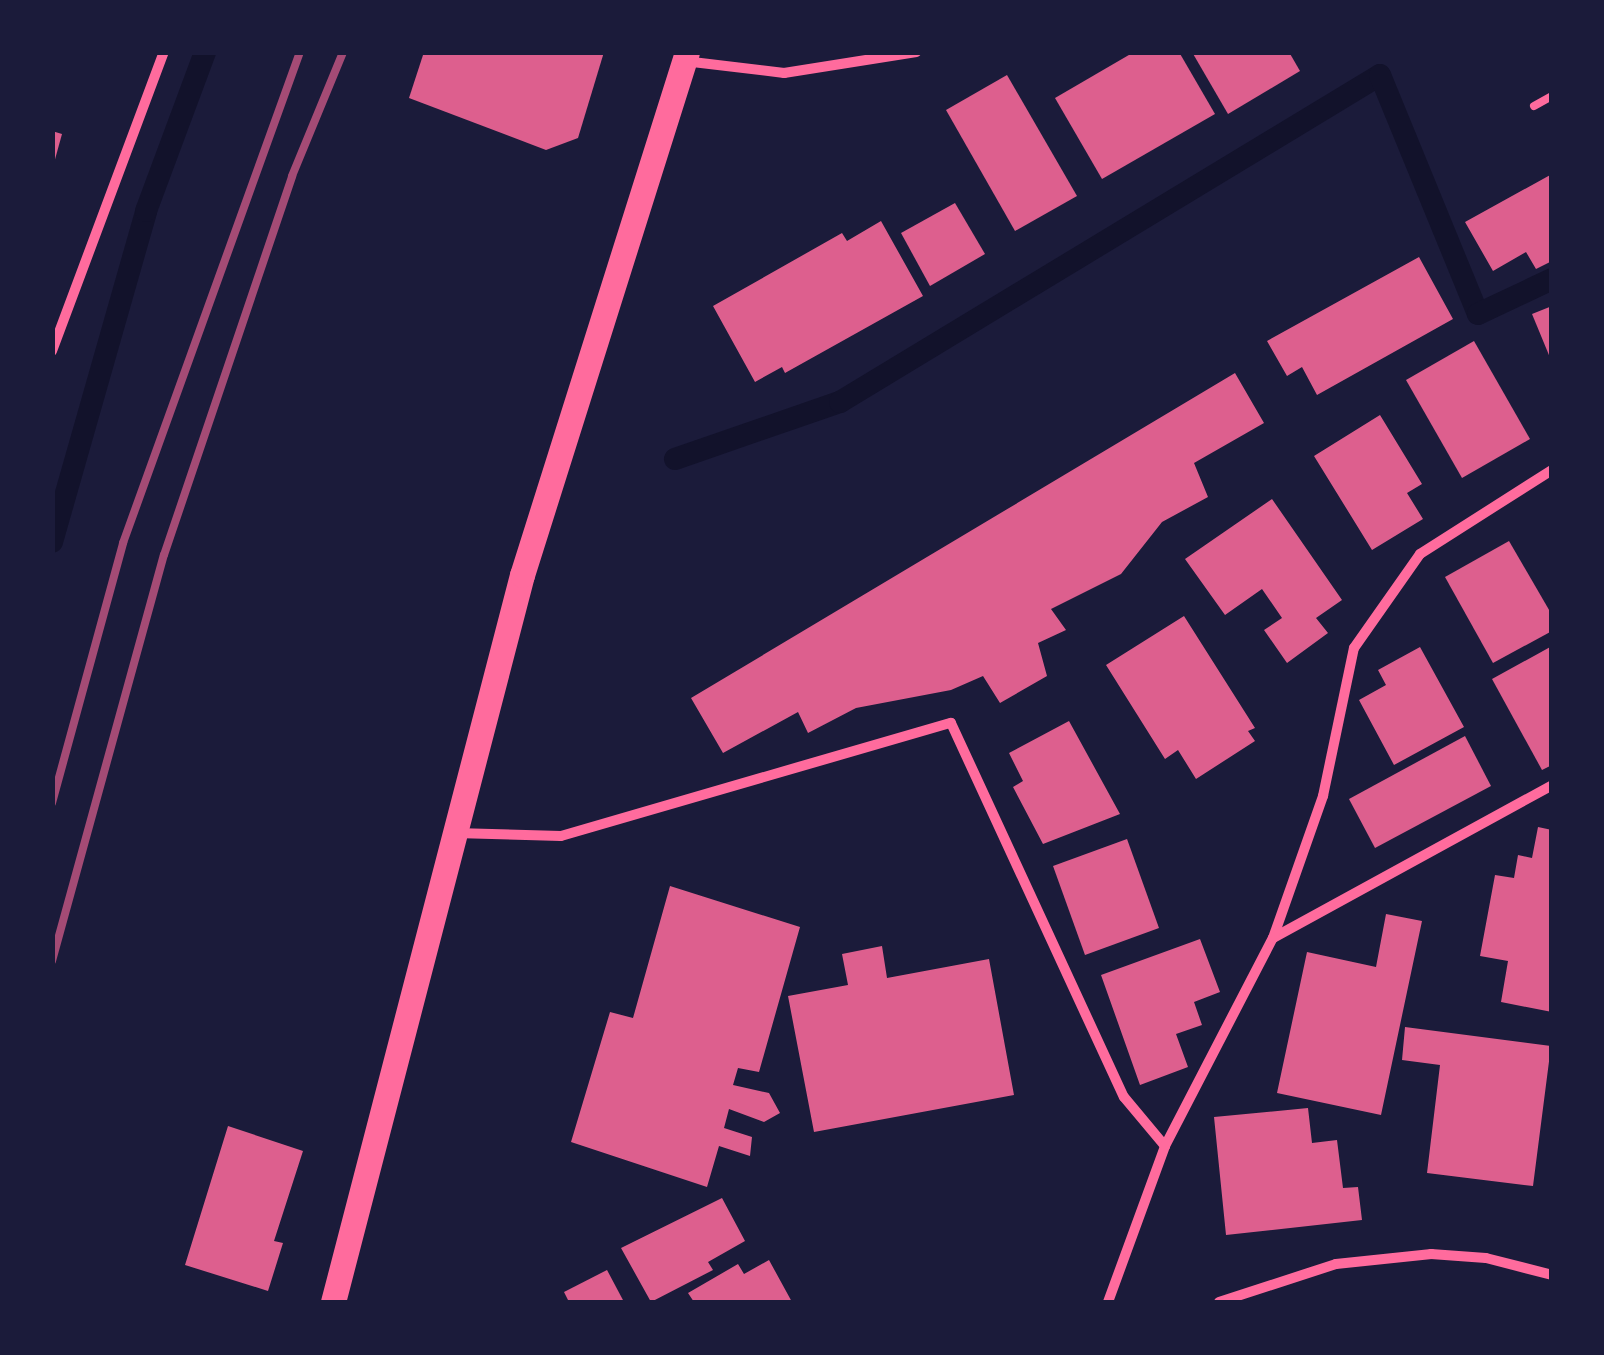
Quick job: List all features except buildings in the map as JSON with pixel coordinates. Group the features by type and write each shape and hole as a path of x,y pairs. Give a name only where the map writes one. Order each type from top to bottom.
{"main road":[{"path":"333,1302 522,576 685,57"}],"street":[{"path":"52,350 54,335 164,52"},
{"path":"685,57 784,72 916,52"},
{"path":"1108,1302 1165,1146 1273,938 1322,796 1354,648 1420,554 1552,470"},
{"path":"454,833 560,836 951,723 1124,1097 1165,1146"},
{"path":"1273,938 1552,785"},
{"path":"1219,1302 1336,1264 1430,1254 1486,1258 1552,1275"}],"lane":[{"path":"1534,106 1552,96"}],"waterway":[{"path":"52,542 146,211 205,52"},
{"path":"675,459 840,402 1380,75 1478,314 1552,279"}],"railway":[{"path":"52,803 123,543 300,52"},
{"path":"52,961 164,555 292,176 343,52"}]}
